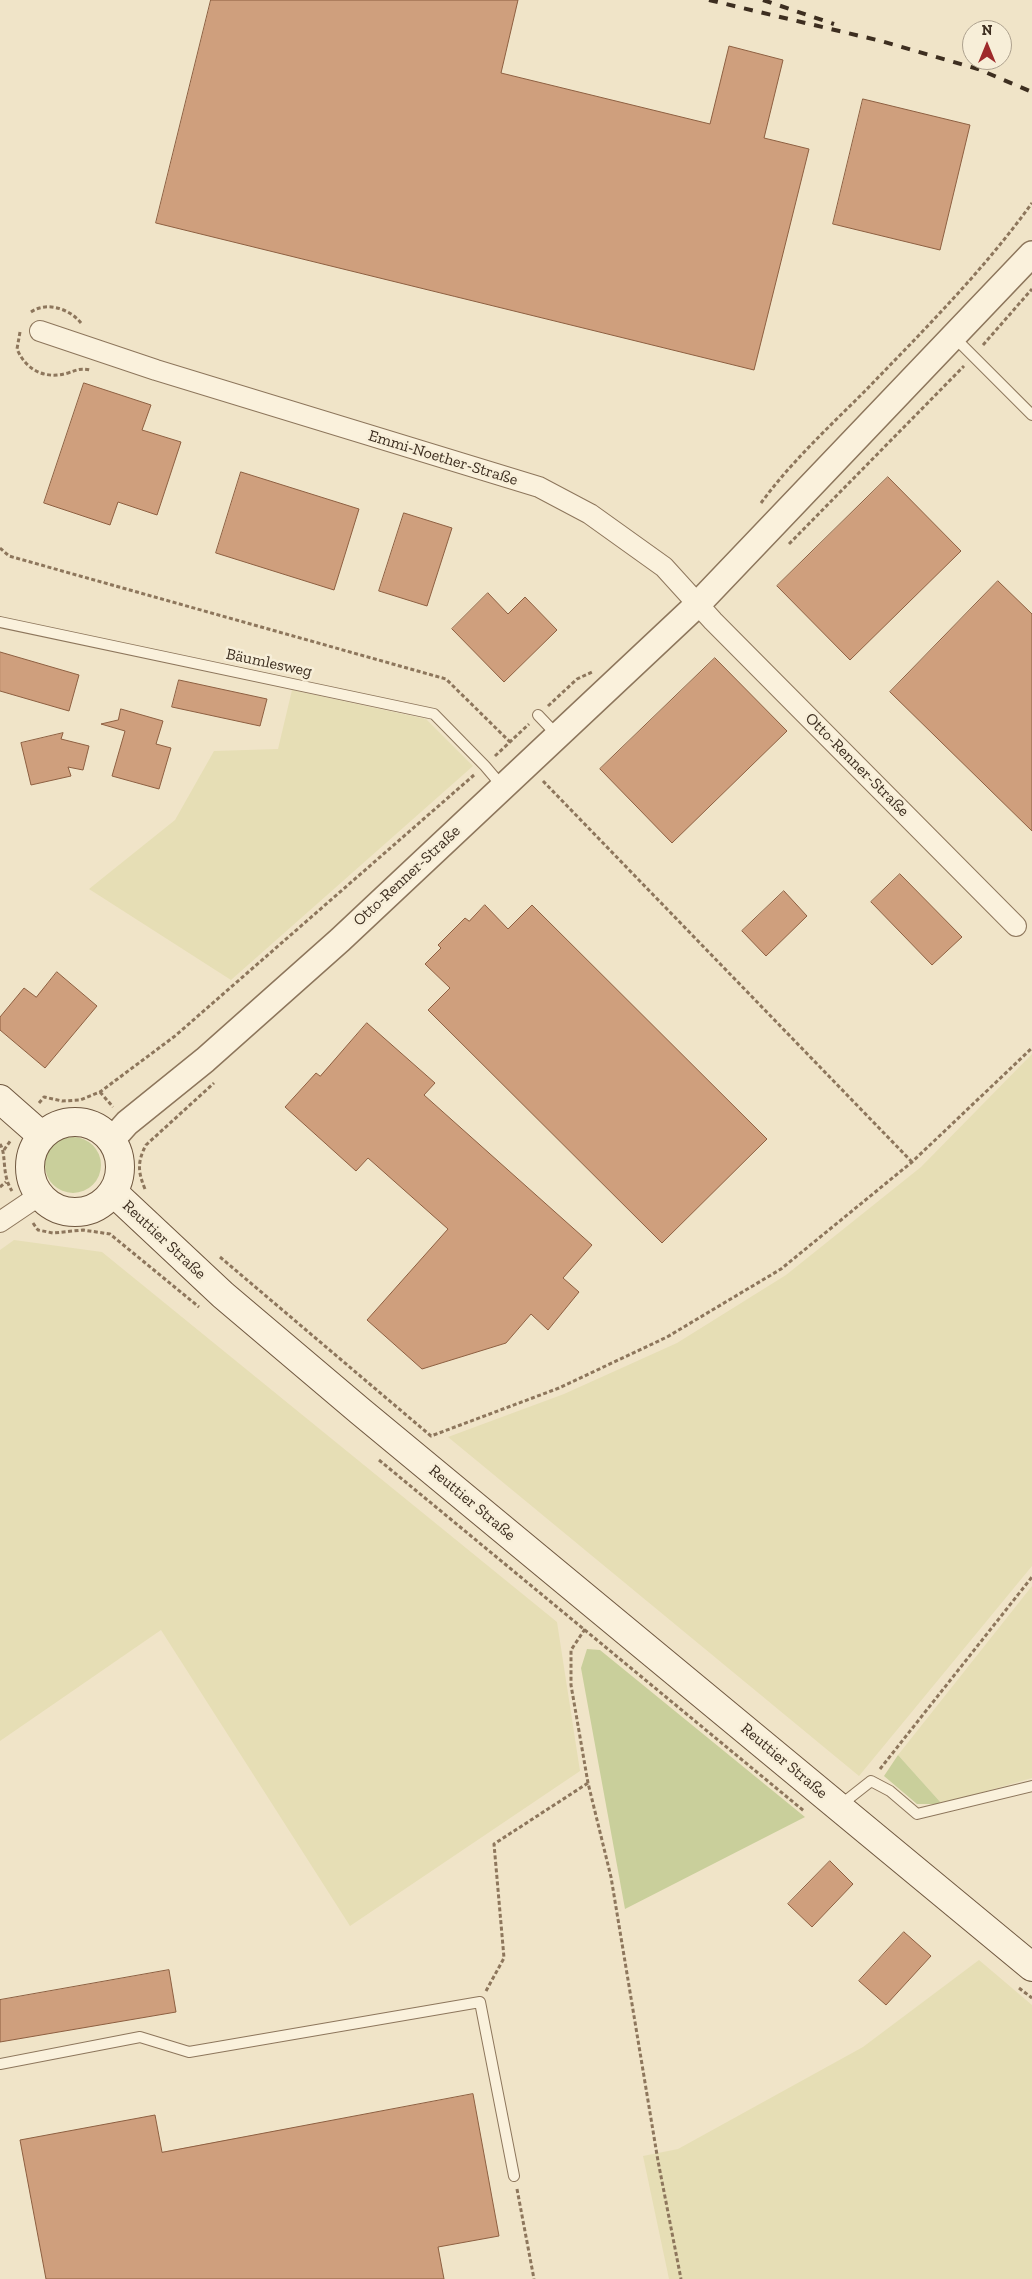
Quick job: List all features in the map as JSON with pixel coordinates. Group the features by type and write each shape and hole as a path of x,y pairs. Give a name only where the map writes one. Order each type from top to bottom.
{"main road":[{"path":"0,1099 42,1136"},
{"path":"83,1123 99,1130 111,1141 119,1157 119,1175 113,1192 94,1207 71,1212 54,1206 40,1195 30,1170 33,1152 42,1136 61,1125 83,1123"},
{"name":"Reuttier Straße","path":"113,1192 223,1295 1032,1967"}],"street":[{"name":"Otto-Renner-Straße","path":"111,1141 127,1123 205,1060 340,940 698,604 798,501 952,335 1032,254"},
{"name":"Emmi-Noether-Straße","path":"40,331 156,370 538,487 590,514 664,567 698,604"},
{"name":"Otto-Renner-Straße","path":"698,604 1016,926"},
{"path":"0,1222 40,1195"}],"lane":[{"path":"952,335 1032,415"},
{"name":"Bäumlesweg","path":"0,622 434,714 502,786"},
{"path":"538,715 557,735"},
{"path":"870,1782 890,1791 917,1814 1032,1786"},
{"name":"Reuttier Straße","path":"838,1807 870,1782"},
{"path":"0,2064 140,2038 189,2052 480,2002 514,2176"}],"path":[{"path":"758,508 779,478 876,380 998,250 1032,203"},
{"path":"0,548 9,556 446,679 510,742"},
{"path":"44,1097 62,1101 80,1100 100,1092 175,1036 485,766 577,679 601,668"},
{"path":"544,781 912,1162"},
{"path":"214,1252 431,1436 559,1388 667,1337 781,1269 912,1162 1032,1048"},
{"path":"0,1187 6,1182"},
{"path":"870,1782 1032,1577"},
{"path":"571,1650 571,1684 588,1783 611,1877 658,2161 681,2279"},
{"path":"480,2002 504,1958 494,1844 588,1783"},
{"path":"514,2176 534,2279"}],"shaded area":[{"path":"292,690 426,719 473,766 231,980 89,889 175,820 214,751 278,749"},
{"path":"1032,1054 1032,1566 859,1776 448,1437 564,1394 677,1343 786,1275 921,1167"},
{"path":"14,1240 102,1252 557,1622 580,1771 350,1926 161,1630 0,1741 0,1250"},
{"path":"1032,1586 1032,1778 942,1804 898,1755"},
{"path":"979,1960 1032,2005 1032,2279 669,2279 643,2156 678,2149 863,2047"}],"green space":[{"path":"67,1137 79,1137 89,1141 97,1149 101,1165 97,1181 89,1189 79,1193 67,1193 57,1189 49,1181 45,1171 45,1159 49,1149 57,1141"},
{"path":"587,1649 600,1650 805,1817 625,1909 581,1668"},
{"path":"898,1755 942,1804 917,1804 884,1776"}],"building":[{"path":"211,0 518,0 501,73 710,124 729,46 783,60 764,138 809,149 754,370 156,223"},
{"path":"863,99 970,125 940,250 833,224"},
{"path":"84,383 151,405 142,430 181,442 157,515 118,502 110,525 44,503"},
{"path":"241,472 359,509 334,590 216,553"},
{"path":"888,477 961,551 850,660 777,586"},
{"path":"404,513 452,528 427,606 379,591"},
{"path":"998,581 1032,614 1032,831 890,692"},
{"path":"488,593 508,614 525,597 557,630 504,682 452,629"},
{"path":"0,652 79,675 69,711 0,691"},
{"path":"715,658 787,731 672,843 600,769"},
{"path":"179,680 267,699 260,726 172,707"},
{"path":"121,709 163,721 156,744 171,748 159,789 112,776 125,731 101,724 118,720"},
{"path":"63,733 61,739 89,746 83,770 68,767 71,776 31,785 21,743"},
{"path":"900,874 962,937 932,965 871,902"},
{"path":"784,891 807,916 766,956 742,931"},
{"path":"485,905 508,929 532,905 767,1139 662,1243 428,1010 450,988 425,964 441,948 438,945 465,918 469,921"},
{"path":"57,972 97,1006 45,1068 0,1030 0,1017 24,988 36,997"},
{"path":"367,1023 435,1083 424,1095 592,1245 563,1278 579,1292 548,1330 531,1314 506,1343 422,1369 367,1320 448,1229 368,1158 356,1171 285,1107 316,1073 320,1076"},
{"path":"830,1861 853,1884 812,1927 788,1904"},
{"path":"904,1932 931,1956 886,2005 859,1981"},
{"path":"169,1970 176,2012 0,2042 0,2000"},
{"path":"473,2094 499,2236 438,2247 444,2279 46,2279 20,2140 155,2115 162,2152"}],"railway":[{"path":"709,0 881,41 978,69 1032,92"},
{"path":"763,0 834,24"}]}
